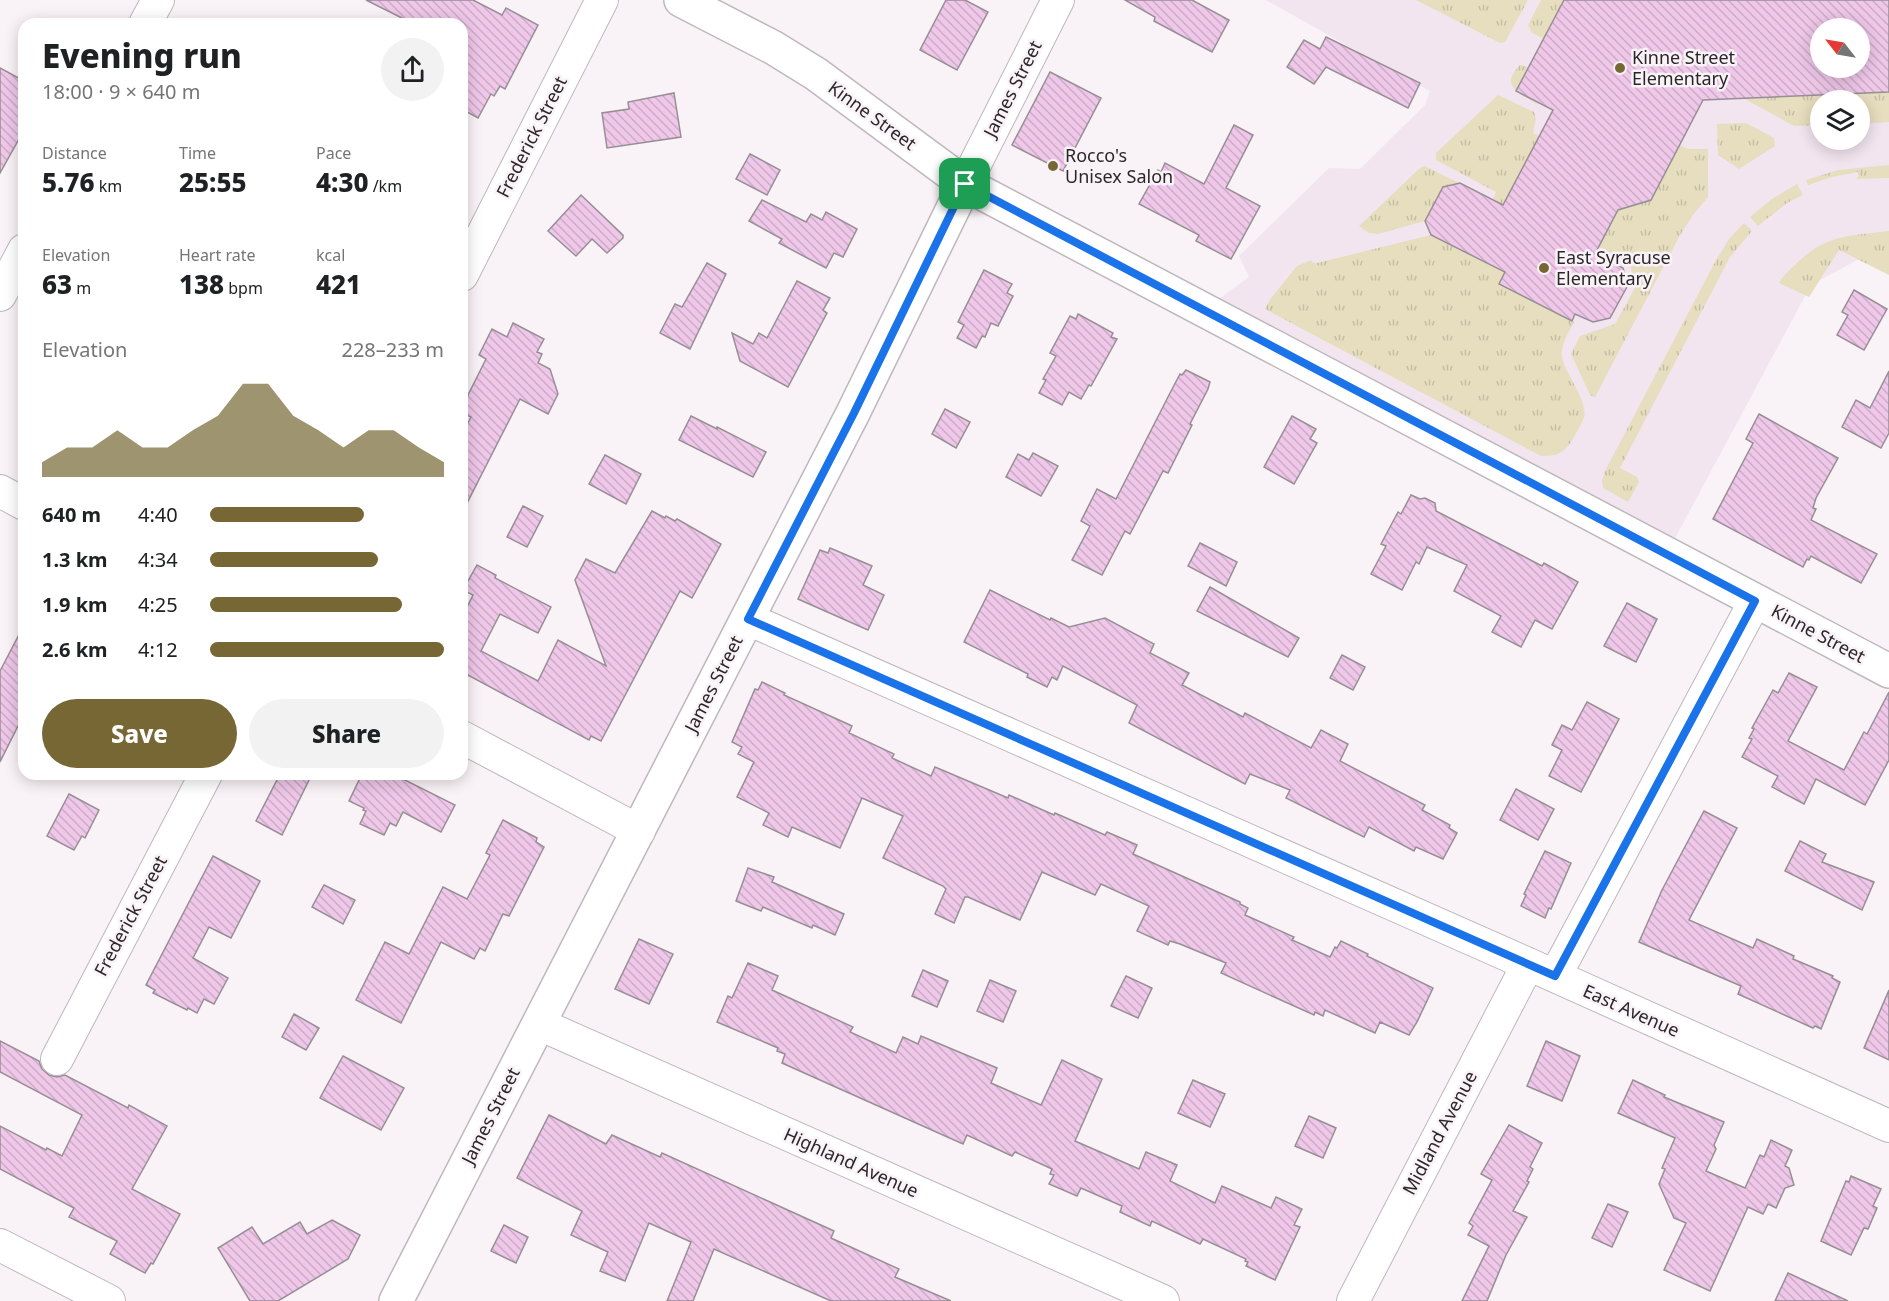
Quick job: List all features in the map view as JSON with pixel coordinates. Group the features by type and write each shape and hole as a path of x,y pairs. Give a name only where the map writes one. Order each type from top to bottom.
{"street":[{"path":"148,18 158,0"},
{"name":"Frederick Street","path":"468,263 602,0"},
{"name":"Kinne Street","path":"681,0 774,48 816,74 965,184 1755,601 1888,668"},
{"name":"James Street","path":"396,1301 854,413 965,184 1058,0"},
{"path":"0,295 18,261"},
{"path":"0,491 18,501"},
{"name":"Midland Avenue","path":"1353,1301 1755,601"},
{"name":"East Avenue","path":"748,619 1889,1126"},
{"path":"468,740 639,831"},
{"name":"Frederick Street","path":"57,1059 203,780"},
{"name":"Highland Avenue","path":"539,1024 1163,1301"},
{"path":"4,1256 109,1301"}],"shaded area":[{"name":"East Syracuse Elementary","path":"1266,0 1889,0 1889,260 1872,252 1811,285 1673,542 1216,301 1249,277 1239,256 1329,168 1360,169 1425,105 1430,91"}],"green space":[{"path":"1416,0 1528,0 1505,42 1500,43"},
{"path":"1541,0 1564,0 1544,39 1532,33 1528,25"},
{"path":"1520,65 1528,67 1516,91 1511,82 1513,74"},
{"path":"1517,92 1540,104 1531,101"},
{"path":"1889,92 1889,122 1870,123 1870,93"},
{"path":"1498,95 1534,112 1536,119 1533,133 1539,136 1503,205 1493,199 1496,192 1436,160 1436,153"},
{"path":"1810,95 1810,125 1794,126 1741,97"},
{"path":"1746,123 1774,138 1775,146 1739,169 1718,155 1717,124"},
{"path":"1679,145 1688,149 1708,149 1708,197 1679,237 1595,397 1590,395 1571,354 1580,336 1615,324 1636,286 1629,262 1599,247 1618,210"},
{"path":"1889,165 1889,178 1856,179 1859,176 1858,172 1808,185 1806,180 1838,170"},
{"path":"1425,166 1459,183 1443,187 1425,221 1378,234 1369,233 1359,226 1420,168"},
{"path":"1797,184 1803,195 1787,203 1758,226 1750,217 1772,199"},
{"path":"1744,223 1752,231 1730,257 1620,468 1637,477 1639,482 1628,502 1603,488 1602,480 1606,469 1715,262 1729,239"},
{"path":"1889,231 1889,275 1839,250 1809,297 1779,283 1785,274 1819,246 1840,238"},
{"path":"1431,235 1505,272 1499,284 1574,322 1567,335 1562,357 1583,403 1584,417 1571,442 1564,450 1552,456 1541,456 1265,309 1297,266 1311,260 1317,263"}],"building":[{"path":"366,0 473,0 502,15 506,8 538,25 505,89 500,86 494,96 491,94 478,118 468,112 468,18 402,18"},
{"path":"946,0 965,0 988,12 957,70 920,50"},
{"path":"1125,0 1192,0 1229,20 1212,52 1154,21 1155,17"},
{"path":"1564,0 1889,0 1889,92 1810,90 1810,95 1703,100 1651,200 1618,210 1595,254 1623,268 1628,285 1610,318 1593,322 1575,314 1572,321 1499,284 1505,272 1431,235 1425,221 1443,187 1460,183 1503,205 1553,110 1516,91"},
{"path":"1326,37 1420,83 1408,108 1326,67 1314,84 1287,67 1304,40 1320,49"},
{"path":"0,68 18,78 18,141 0,173"},
{"path":"1050,72 1101,98 1063,171 1012,145"},
{"path":"674,93 681,137 607,148 602,113 629,109 628,102"},
{"path":"1234,125 1253,135 1226,188 1260,206 1231,259 1196,241 1199,235 1139,204 1158,170 1161,172 1165,163 1204,184"},
{"path":"750,154 780,170 767,195 736,179"},
{"path":"581,195 623,235 623,238 607,253 592,239 576,256 548,231"},
{"path":"762,200 806,222 811,214 822,220 826,212 857,229 843,257 834,253 826,268 779,243 782,239 749,221"},
{"path":"707,263 726,274 690,349 660,333 675,304 682,307"},
{"path":"984,270 1012,284 1007,293 1013,296 998,326 991,323 985,337 982,336 976,348 957,338 964,325 958,322"},
{"path":"797,281 830,298 823,310 827,313 788,387 740,361 732,333 753,344 759,333 767,338"},
{"path":"1854,290 1887,309 1864,350 1837,335 1848,315 1842,312"},
{"path":"1078,314 1113,333 1111,337 1117,339 1091,386 1089,385 1081,399 1069,392 1062,405 1039,393 1046,380 1043,379 1056,356 1050,353 1070,316 1076,319"},
{"path":"513,323 544,339 537,352 542,354 538,363 550,369 558,394 548,414 520,399 468,501 468,423 471,417 468,416 468,395 486,359 479,355 492,329 507,337"},
{"path":"1186,370 1210,382 1168,473 1163,471 1130,534 1125,531 1102,575 1072,560 1090,526 1081,521 1097,489 1116,499 1180,374 1182,375"},
{"path":"1889,371 1889,433 1881,448 1842,427 1856,400 1870,408"},
{"path":"945,409 970,422 956,448 932,434"},
{"path":"1759,414 1838,458 1816,498 1813,508 1816,509 1811,520 1877,554 1861,583 1811,556 1803,567 1713,519 1753,443 1746,439"},
{"path":"691,416 766,452 753,477 679,440"},
{"path":"1292,416 1316,429 1310,439 1317,443 1294,484 1264,467"},
{"path":"1033,453 1058,466 1041,496 1006,477 1018,454 1029,460"},
{"path":"605,455 641,474 626,504 589,484"},
{"path":"1411,495 1435,503 1436,511 1578,582 1552,629 1535,620 1521,647 1492,632 1501,616 1454,591 1467,565 1427,547 1419,564 1416,562 1402,590 1371,574 1386,546 1381,544 1398,512 1401,514"},
{"path":"523,506 543,516 527,547 507,537"},
{"path":"652,511 665,518 666,516 675,521 677,519 721,544 692,598 680,591 601,741 591,736 589,740 468,675 468,605 473,595 468,592 468,581 477,565 496,575 495,578 551,607 538,633 500,614 481,651 538,681 558,640 606,666 575,580 586,559 615,573"},
{"path":"1200,543 1237,562 1226,586 1188,566"},
{"path":"830,548 872,566 863,585 884,595 868,630 798,599 820,550 828,553"},
{"path":"1210,587 1299,638 1288,657 1197,611"},
{"path":"990,590 1069,627 1105,618 1154,644 1150,653 1189,673 1182,685 1243,717 1245,713 1311,748 1321,730 1348,744 1340,761 1425,805 1422,810 1450,825 1449,828 1457,833 1443,859 1416,847 1414,851 1369,827 1364,837 1286,798 1290,790 1250,774 1245,784 1129,723 1137,705 1063,666 1057,680 1052,677 1047,687 1027,677 1028,674 964,642"},
{"path":"1627,603 1657,619 1636,662 1604,646"},
{"path":"18,636 18,726 0,762 0,671"},
{"path":"1342,655 1365,667 1353,690 1330,678"},
{"path":"1789,673 1817,687 1788,741 1844,770 1864,732 1867,734 1889,692 1889,760 1865,805 1816,779 1804,804 1772,787 1778,776 1742,757 1752,739 1749,738 1754,729 1752,728 1773,690 1778,693"},
{"path":"762,682 785,693 784,695 852,726 849,733 894,754 892,758 931,776 935,767 1008,798 1009,795 1105,835 1107,832 1137,845 1133,854 1240,902 1248,908 1245,915 1294,937 1292,940 1330,957 1341,941 1368,954 1367,956 1433,988 1417,1022 1409,1035 1380,1022 1375,1033 1325,1010 1323,1016 1315,1012 1314,1015 1221,973 1226,963 1180,944 1170,941 1168,945 1137,931 1149,906 1101,884 1095,895 1042,872 1020,920 965,897 954,923 935,914 946,889 943,886 883,858 903,816 862,798 840,848 792,827 788,837 763,825 769,813 737,797 754,762 738,754 742,747 732,742 755,689 758,690"},
{"path":"1587,702 1619,719 1581,792 1549,776 1562,750 1552,745 1562,725 1572,730"},
{"path":"277,780 309,780 282,835 256,821"},
{"path":"359,780 405,780 455,805 441,832 403,812 396,826 390,823 384,835 360,824 366,811 349,801"},
{"path":"1516,789 1554,809 1538,840 1500,820"},
{"path":"69,794 99,810 85,838 82,836 74,850 47,836"},
{"path":"1704,811 1737,828 1689,920 1753,948 1757,939 1794,956 1793,959 1833,976 1832,978 1840,982 1821,1029 1815,1026 1813,1028 1738,994 1741,986 1639,942 1662,890"},
{"path":"503,820 537,838 536,842 544,847 509,916 503,914 485,951 480,948 474,959 441,942 401,1023 356,1000 385,942 409,954 443,887 467,899 490,855 486,853"},
{"path":"1800,841 1826,854 1822,862 1874,882 1862,910 1785,871"},
{"path":"1545,851 1571,863 1545,918 1521,906 1526,895 1524,894"},
{"path":"213,856 260,881 231,938 209,927 193,958 228,978 214,1004 204,999 197,1013 153,993 155,990 146,985"},
{"path":"748,868 774,877 772,882 844,914 835,935 813,925 812,928 763,907 761,911 736,901"},
{"path":"324,885 355,900 343,924 312,907"},
{"path":"639,939 673,954 649,1004 615,989"},
{"path":"748,963 778,976 772,990 853,1027 850,1032 896,1053 903,1037 918,1044 921,1036 997,1068 991,1083 1041,1105 1062,1060 1102,1079 1075,1141 1139,1169 1146,1152 1177,1165 1170,1181 1215,1203 1222,1186 1271,1208 1276,1197 1302,1209 1294,1225 1300,1227 1275,1280 1246,1266 1248,1262 1245,1261 1246,1259 1203,1239 1200,1244 1152,1221 1150,1226 1120,1212 1122,1206 1081,1188 1077,1196 1049,1184 1054,1175 1050,1174 1052,1169 1015,1152 1012,1156 967,1135 963,1144 782,1063 785,1054 777,1051 778,1048 717,1022 728,996 732,998"},
{"path":"923,970 948,981 937,1007 912,996"},
{"path":"1126,976 1152,988 1138,1018 1111,1006"},
{"path":"990,980 1016,991 1003,1022 977,1011"},
{"path":"1889,990 1889,1060 1864,1048"},
{"path":"294,1014 319,1028 306,1050 282,1037"},
{"path":"0,1041 39,1061 42,1069 49,1075 57,1077 65,1075 167,1126 132,1189 180,1214 153,1264 151,1263 145,1273 110,1254 117,1241 69,1217 74,1208 0,1169 0,1126 62,1156 82,1115 0,1072"},
{"path":"1546,1041 1580,1056 1562,1101 1527,1086"},
{"path":"343,1056 404,1088 381,1130 320,1098"},
{"path":"1193,1080 1225,1094 1210,1127 1178,1113"},
{"path":"1633,1080 1665,1095 1664,1097 1724,1122 1714,1145 1716,1149 1706,1171 1745,1188 1760,1155 1764,1157 1771,1140 1792,1150 1785,1166 1789,1168 1794,1185 1785,1188 1776,1208 1768,1204 1763,1214 1748,1207 1710,1291 1664,1270 1686,1223 1674,1218 1659,1184 1665,1169 1662,1168 1675,1138 1618,1113"},
{"path":"549,1115 606,1144 612,1135 660,1157 662,1153 834,1231 831,1238 899,1269 895,1277 951,1301 831,1301 714,1249 693,1301 667,1301 691,1242 649,1223 625,1281 600,1271 608,1252 571,1235 582,1211 517,1178"},
{"path":"1309,1116 1336,1128 1323,1158 1295,1146"},
{"path":"1509,1125 1542,1143 1530,1167 1533,1169 1527,1181 1529,1182 1513,1211 1527,1217 1506,1255 1487,1301 1462,1301 1489,1246 1468,1235 1473,1226 1469,1223 1492,1180 1481,1174"},
{"path":"1851,1176 1881,1189 1873,1206 1877,1208 1868,1229 1864,1228 1851,1255 1821,1241 1846,1181 1849,1182"},
{"path":"1608,1204 1628,1212 1612,1247 1592,1238"},
{"path":"332,1220 360,1235 348,1259 278,1301 250,1301 218,1248 252,1227 263,1244 300,1222 307,1234"},
{"path":"504,1225 528,1237 516,1263 491,1251"},
{"path":"1788,1273 1848,1301 1775,1301"}],"place":[{"name":"Kinne Street Elementary","path":"1620,68"},
{"name":"Rocco's Unisex Salon","path":"1053,166"},
{"name":"East Syracuse Elementary","path":"1544,268"}],"route":[{"path":"965,184 1755,601 1555,976 748,619 854,413 965,184"}]}
